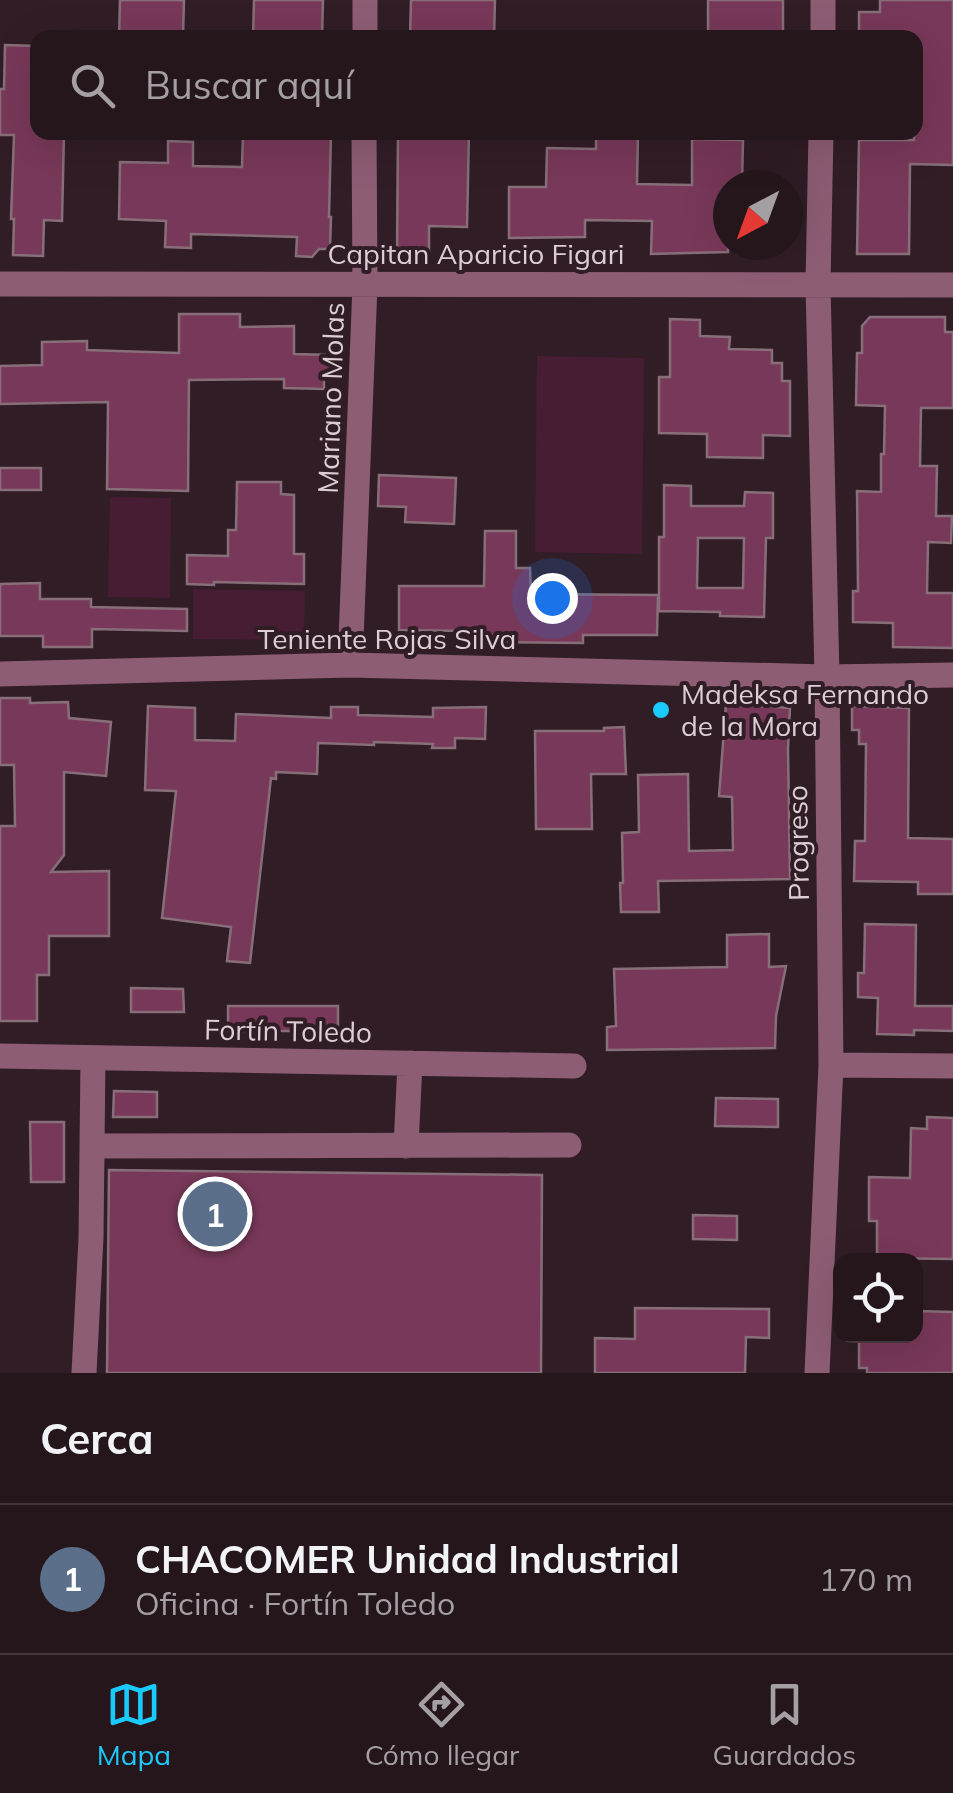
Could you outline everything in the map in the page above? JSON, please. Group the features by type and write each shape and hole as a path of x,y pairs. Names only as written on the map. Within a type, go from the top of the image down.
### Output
{"street":[{"path":"365,0 365,30"},
{"path":"823,30 824,0"},
{"name":"Mariano Molas","path":"350,665 366,285 364,140"},
{"name":"Progreso","path":"817,1373 830,1065 818,284 821,140"},
{"name":"Capitan Aparicio Figari","path":"0,284 953,285"},
{"name":"Teniente Rojas Silva","path":"0,674 350,665 953,676"},
{"name":"Fortín Toledo","path":"0,1056 574,1066"},
{"path":"84,1373 93,1058"},
{"path":"406,1146 410,1063"},
{"path":"830,1065 953,1066"},
{"path":"92,1146 569,1145"}],"shaded area":[{"path":"537,356 644,358 642,554 535,552"},
{"path":"110,497 171,498 170,598 108,597"},
{"path":"193,589 305,591 304,640 193,639"}],"building":[{"path":"120,0 184,0 183,30 119,30"},
{"path":"254,0 323,0 322,30 253,30"},
{"path":"411,0 495,0 494,30 410,30"},
{"path":"708,0 783,0 783,30 708,30"},
{"path":"880,0 953,0 953,165 910,164 909,254 857,254 859,140 923,140 923,30 859,30 859,12 880,12"},
{"path":"5,45 30,46 30,140 64,140 62,221 44,220 43,256 13,255 14,135 0,135 0,89 4,89"},
{"path":"243,140 331,140 330,249 319,249 312,257 296,256 297,237 191,234 191,248 165,247 166,221 119,219 120,162 168,163 168,141 193,142 193,166 242,167"},
{"path":"398,140 469,140 467,227 429,226 429,254 397,254"},
{"path":"596,140 638,140 637,184 692,185 692,140 743,140 742,170 713,170 713,252 651,254 652,221 585,220 585,237 509,238 509,187 546,187 547,148 596,149"},
{"path":"179,314 240,314 240,327 294,326 294,354 332,355 331,378 324,378 324,389 284,388 284,379 189,380 188,491 107,489 108,402 0,404 0,366 42,365 42,342 87,341 87,350 179,353"},
{"path":"870,317 945,317 945,332 953,332 953,408 921,408 920,466 937,466 936,516 952,516 951,543 928,542 927,593 953,593 953,648 893,647 893,623 853,622 853,591 858,591 857,491 881,492 884,454 885,406 856,405 857,353 862,353 862,326"},
{"path":"670,319 700,320 700,336 730,337 729,349 772,350 772,363 782,363 782,381 790,381 790,436 763,435 763,458 707,457 707,434 659,433 659,377 670,377"},
{"path":"0,468 41,468 41,490 0,490"},
{"path":"379,475 456,478 454,524 405,522 406,507 378,506"},
{"path":"237,482 281,482 281,494 294,495 294,554 304,554 304,584 187,584 187,555 228,556 228,530 236,530"},
{"path":"664,485 691,486 691,506 744,506 745,492 773,493 773,538 766,538 764,617 659,611 659,537 664,537","holes":["698,538 744,538 743,588 697,588"]},
{"path":"485,531 516,531 516,568 530,568 531,594 658,595 657,635 583,635 583,643 465,642 465,631 399,630 399,586 484,586"},
{"path":"40,583 40,599 91,599 91,607 187,609 187,631 92,629 92,647 43,647 43,636 0,636 0,584"},
{"path":"0,698 30,698 30,703 68,702 69,718 111,722 106,776 64,772 64,855 51,872 109,871 109,936 49,936 49,975 37,975 37,1021 0,1021 0,826 15,826 14,765 0,765"},
{"path":"726,704 790,708 790,879 658,881 659,912 621,912 622,833 639,832 638,775 688,774 689,851 733,850 732,797 719,796"},
{"path":"148,706 195,708 195,740 235,741 236,714 331,718 331,707 358,707 358,715 433,717 433,708 486,707 485,739 455,738 455,748 432,748 433,744 318,743 317,774 276,772 276,779 271,778 250,963 227,961 231,927 162,918 176,791 145,790"},
{"path":"852,706 909,708 908,838 953,839 953,894 918,894 918,882 854,881 855,841 865,841 866,744 859,744 859,730 852,730"},
{"path":"624,727 626,774 591,774 592,829 536,829 535,731 604,731"},
{"path":"865,924 916,925 915,1006 953,1006 953,1031 877,1034 878,998 858,997 858,973 864,973"},
{"path":"769,934 769,967 786,966 776,1016 775,1048 607,1050 607,1027 616,1026 614,969 727,967 727,935"},
{"path":"131,988 183,989 184,1012 131,1012"},
{"path":"228,1006 338,1006 338,1031 228,1031"},
{"path":"114,1091 157,1092 157,1117 113,1117"},
{"path":"716,1098 778,1099 778,1127 715,1126"},
{"path":"927,1117 953,1118 953,1259 923,1259 923,1253 877,1253 877,1221 869,1221 869,1177 910,1178 911,1128 927,1129"},
{"path":"30,1122 64,1122 64,1182 31,1182"},
{"path":"109,1170 542,1175 541,1373 107,1373"},
{"path":"693,1215 737,1216 737,1240 693,1239"},
{"path":"635,1308 769,1309 769,1338 746,1337 745,1373 595,1373 595,1338 635,1339"},
{"path":"923,1311 953,1312 953,1373 867,1373 867,1368 859,1368 859,1343 923,1343"}],"place":[{"name":"Madeksa Fernando de la Mora","path":"661,710"},
{"name":"CHACOMER Unidad Industrial","path":"215,1214"}]}
